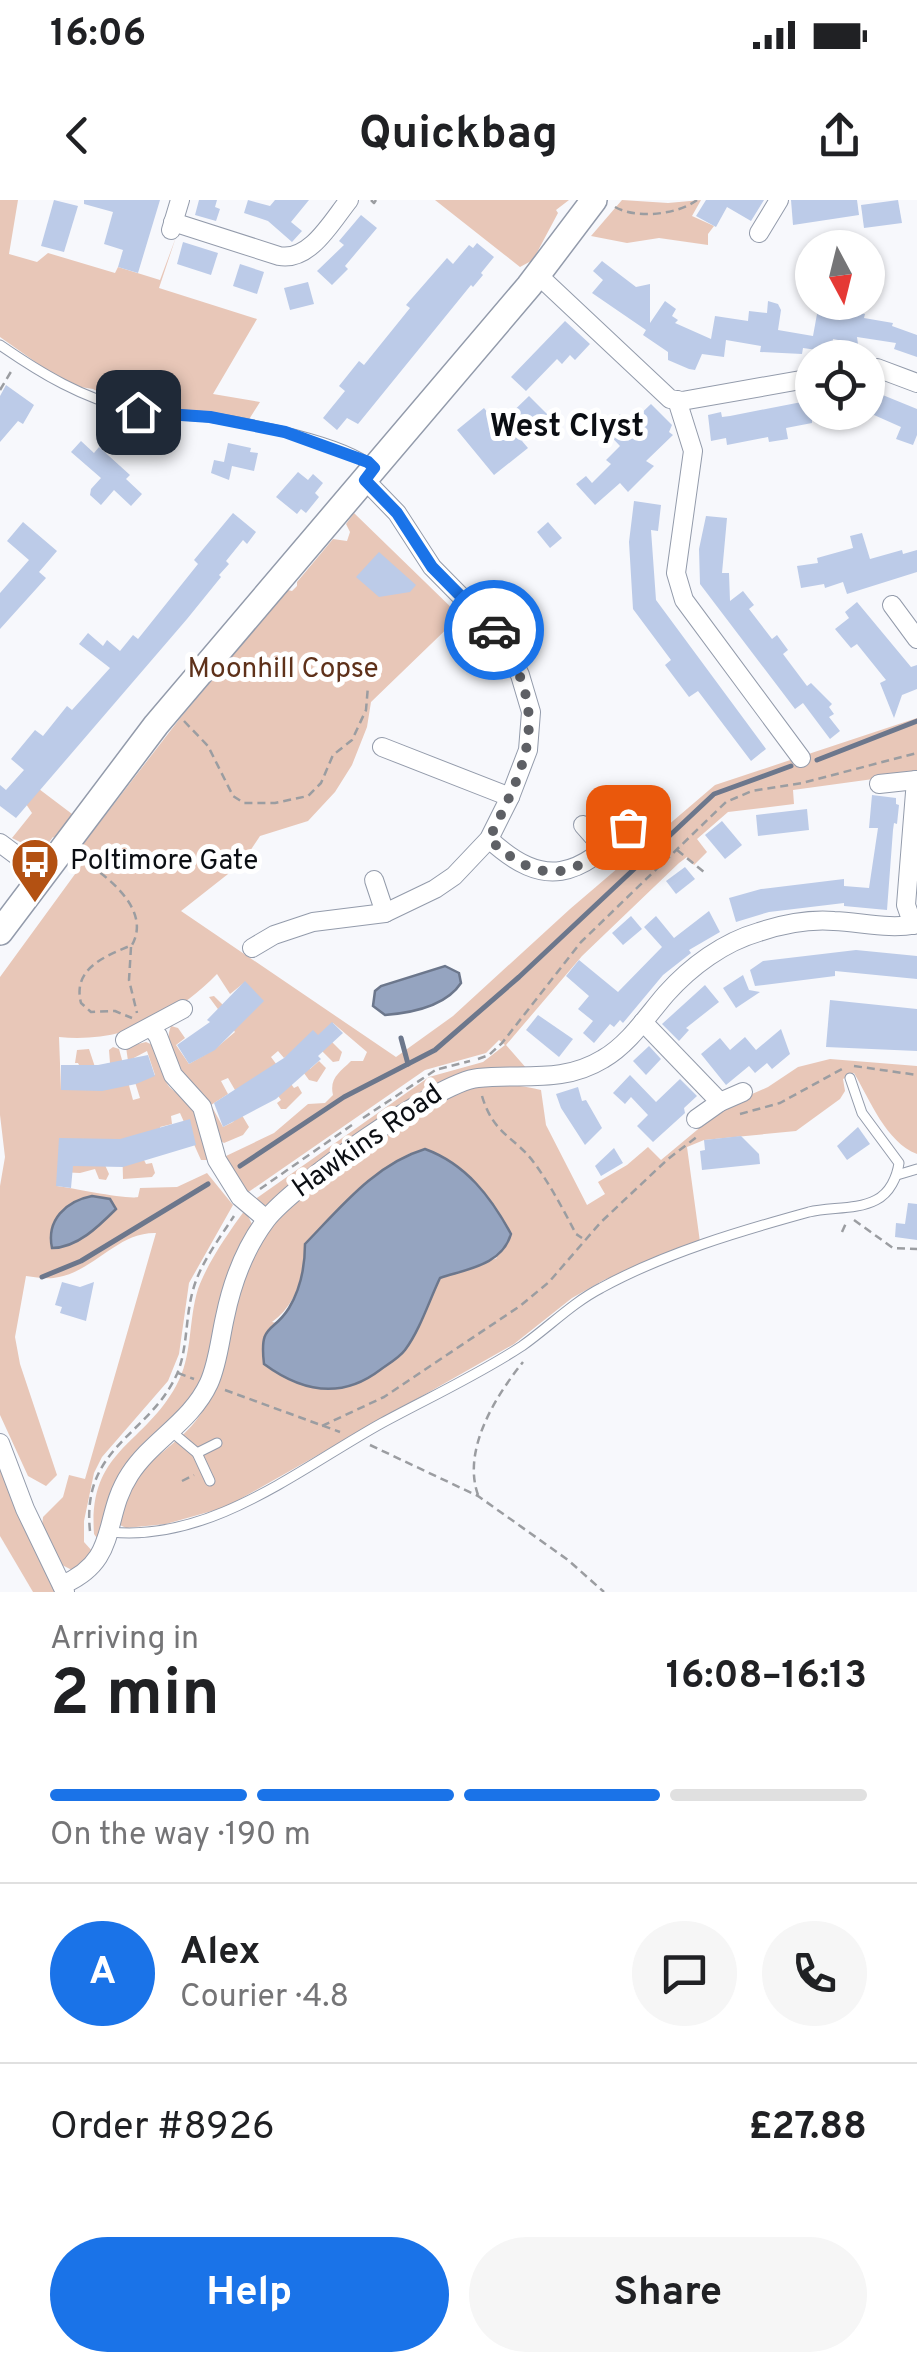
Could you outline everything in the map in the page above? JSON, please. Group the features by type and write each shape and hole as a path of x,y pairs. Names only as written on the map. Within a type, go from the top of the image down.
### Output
{"main road":[{"path":"0,932 113,778 170,708 538,275 604,203"}],"street":[{"path":"180,200 172,226 293,258 302,254 350,200"},
{"path":"759,233 779,200"},
{"path":"538,275 663,395 677,400 795,381"},
{"path":"885,371 917,383"},
{"path":"677,400 693,451 676,573 678,585 684,600 801,758"},
{"path":"252,948 277,943 313,922 384,913 423,896 454,876 489,839 510,798 529,742 531,712 520,675 501,637 432,567 369,474"},
{"path":"892,605 913,626"},
{"path":"382,747 510,798"},
{"path":"879,784 916,780 906,905 915,925"},
{"path":"583,825 605,850"},
{"path":"489,839 507,856 535,870 546,871 578,866 605,850 628,827"},
{"path":"0,843 43,875"},
{"path":"374,880 384,913"},
{"name":"Hawkins Road","path":"64,1589 99,1559 132,1471 190,1414 209,1384 229,1297 250,1245 266,1219 307,1182 446,1086 478,1078 546,1078 586,1068 613,1052 697,964 747,936 782,925 829,920 915,925"},
{"path":"126,1040 144,1021 183,1009"},
{"path":"144,1021 158,1036 173,1075 202,1107 216,1160 244,1202 266,1219"},
{"path":"643,1022 726,1109"},
{"path":"699,1126 726,1109 743,1092"},
{"path":"0,1443 25,1509 64,1589"}],"lane":[{"path":"4,348 65,388 104,403 138,412 210,417 285,432 368,462 369,474"},
{"path":"111,1532 166,1528 228,1512 536,1335 575,1303 604,1286 684,1252 772,1222 816,1210 873,1202 885,1194 898,1175 899,1163 862,1113 850,1078"},
{"path":"898,1175 917,1169"},
{"path":"172,1432 197,1453 210,1481"},
{"path":"197,1453 216,1443"}],"path":[{"path":"604,203 640,214 680,209 697,200"},
{"path":"0,390 14,366 4,359 4,348"},
{"path":"170,708 200,734 233,796 244,804 275,802 308,796 321,783 334,755 352,740 366,710 368,686"},
{"path":"446,1086 437,1070 489,1056 581,942 675,849 737,796 917,753"},
{"path":"675,849 704,872"},
{"path":"71,852 103,874 132,904 138,930 128,976 144,1021"},
{"path":"132,944 91,966 80,983 78,996 91,1012 115,1011 144,1021"},
{"path":"478,1078 488,1117 533,1160 576,1234 584,1239"},
{"path":"726,1109 780,1103"},
{"path":"322,1426 384,1398 520,1306 699,1126"},
{"path":"842,1232 849,1217 893,1248 917,1249"},
{"path":"478,1496 472,1456 507,1382 526,1357 536,1335"},
{"path":"177,1372 356,1438 478,1496 568,1560 604,1592"}],"green space":[{"path":"0,200 18,200 9,254 37,262 48,253 115,273 118,267 160,280 176,237 159,288 257,319 213,394 260,402 248,421 122,404 93,389 68,385 0,337"},
{"path":"435,200 569,200 556,210 558,213 533,260 520,267"},
{"path":"622,200 701,200 692,216 714,226 708,234 708,245 659,238 627,243 591,236"},
{"name":"Moonhill Copse","path":"354,513 460,616 371,702 367,727 352,765 335,792 308,821 260,836 242,863 181,911 396,1057 453,1016 715,785 917,718 917,773 793,790 794,804 728,812 697,839 707,852 694,865 687,857 679,863 582,956 506,1045 527,1069 465,1072 431,1086 270,1205 259,1205 254,1200 429,1077 483,1062 505,1045 499,1040 486,1053 425,1070 247,1193 226,1156 274,1133 308,1104 325,1103 333,1095 339,1072 351,1061 363,1061 367,1052 333,1023 322,1032 342,1052 339,1061 333,1062 322,1051 292,1050 310,1069 319,1061 326,1068 317,1082 309,1080 290,1054 284,1058 278,1051 271,1057 302,1093 286,1109 277,1103 281,1100 276,1093 235,1090 228,1078 221,1081 228,1094 211,1105 223,1127 240,1112 249,1127 243,1135 224,1143 206,1101 172,1055 169,1036 171,1026 178,1028 185,1038 176,1045 189,1064 215,1049 235,1032 209,997 214,996 229,1011 245,982 230,994 217,974 183,1003 146,1024 104,1036 59,1037 61,1090 92,1090 75,1063 77,1050 89,1049 95,1067 110,1063 109,1050 113,1047 119,1049 133,1100 140,1098 135,1082 155,1075 147,1051 128,1061 126,1047 146,1042 155,1046 168,1085 195,1107 210,1160 201,1160 180,1113 171,1116 172,1124 160,1127 164,1146 144,1160 146,1164 152,1163 152,1177 123,1179 122,1140 105,1165 109,1174 106,1180 99,1179 95,1169 58,1172 57,1186 138,1197 140,1188 177,1187 207,1173 233,1205 189,1283 179,1354 168,1381 102,1457 94,1473 84,1521 84,1542 93,1552 72,1570 62,1565 42,1526 43,1517 63,1497 69,1475 85,1479 156,1233 130,1238 72,1273 50,1278 26,1276 15,1337 20,1364 57,1475 46,1486 28,1476 0,1415 0,1186 5,1157 0,1115 0,977 86,859 80,852 83,844 181,717 288,590 297,586 333,539 347,541 350,532 346,524"},
{"path":"39,789 76,817 58,840 53,837 36,850 12,838 32,813 26,804"},
{"path":"830,1059 917,1066 917,1154 888,1130 854,1073 843,1079 845,1091 840,1099 796,1131 704,1140 687,1147 700,1242 604,1280 572,1298 514,1344 226,1507 166,1524 126,1528 120,1525 122,1505 139,1474 202,1412 219,1373 247,1266 274,1221 302,1191 420,1108 445,1094 478,1085 541,1090 546,1125 587,1205 605,1194 598,1182 648,1147 661,1160 727,1105 768,1087 798,1067","holes":["410,1153 497,1258 440,1278 404,1351 272,1322 298,1288 305,1244 355,1195"]},
{"path":"245,1210 253,1226 204,1384 154,1440 99,1541 94,1534 94,1506 100,1484 120,1451 163,1406 176,1386 185,1363 198,1289"},
{"path":"0,1469 57,1592 33,1592 0,1536"}],"water":[{"path":"445,966 459,973 461,983 437,1003 385,1015 373,1006 375,991 381,986"},
{"path":"425,1149 453,1163 495,1207 511,1234 500,1253 482,1264 440,1278 405,1350 366,1379 337,1388 307,1386 264,1364 265,1335 297,1293 305,1244 374,1176"},
{"path":"92,1196 110,1199 116,1209 79,1240 52,1248 52,1229 60,1213 74,1202"}],"building":[{"path":"54,200 78,206 64,252 41,246"},
{"path":"84,200 160,200 138,273 118,267 123,250 104,244 113,212 84,204"},
{"path":"199,200 217,200 215,207 220,209 216,221 195,215"},
{"path":"248,200 270,206 275,200 309,200 291,222 302,231 292,242 268,221 244,213"},
{"path":"706,200 764,200 751,221 727,207 716,227 696,216"},
{"path":"791,200 857,200 859,215 793,225"},
{"path":"898,200 902,223 864,228 861,205"},
{"path":"361,215 377,228 332,285 317,271 344,245 339,241"},
{"path":"183,242 218,253 211,275 177,264"},
{"path":"477,243 494,257 483,275 358,424 347,418 337,430 323,418 345,391 339,386 359,361 364,365 410,308 406,305 447,258 453,264 469,245 473,248"},
{"path":"602,261 636,287 650,284 650,323 665,301 676,309 672,316 678,320 675,323 711,339 715,316 748,321 749,311 767,313 768,301 778,304 781,310 778,330 813,336 816,320 893,323 892,326 917,335 917,357 894,349 896,343 857,337 857,340 795,340 795,354 760,352 761,346 726,340 724,357 702,354 695,370 689,369 668,360 668,352 643,335 646,330 592,293 603,280 593,271"},
{"path":"240,264 264,272 257,294 233,286"},
{"path":"308,282 314,304 290,310 284,288"},
{"path":"565,321 590,344 575,360 570,355 562,364 557,359 526,391 511,377"},
{"path":"6,385 34,405 23,424 18,421 0,442 0,396"},
{"path":"529,396 549,416 522,441 528,448 494,475 457,430 484,408 498,426"},
{"path":"885,396 917,409 913,445 896,439 901,427 885,420"},
{"path":"795,403 795,426 786,428 788,439 769,442 768,437 727,445 726,438 711,441 708,415 721,412 722,417"},
{"path":"651,404 672,425 669,432 673,435 646,461 654,466 628,492 620,483 595,505 576,484 586,476 592,483 611,464 606,460 620,446 604,429 620,414 630,424"},
{"path":"81,441 94,453 99,447 130,475 126,479 142,494 131,506 114,490 101,505 90,495 101,478 71,452"},
{"path":"228,443 258,453 254,471 232,466 229,480 211,473 214,460 224,462"},
{"path":"298,472 308,480 313,474 323,483 315,493 319,497 306,513 301,509 297,514 276,497"},
{"path":"634,501 661,505 658,531 651,530 656,600 766,749 751,761 698,691 689,697 665,665 671,660 633,609 629,542"},
{"path":"233,513 256,532 247,544 243,540 226,561 229,564 221,577 16,818 0,806 0,785 6,790 24,770 11,759 35,730 43,736 67,706 72,710 110,668 79,644 88,633 103,646 107,640 120,651 133,635 138,639"},
{"path":"706,516 727,518 722,573 729,573 730,601 743,591 754,605 749,609 772,639 777,635 788,650 783,654 807,686 811,683 832,704 829,707 834,714 829,717 840,731 830,739 803,703 795,709 700,584 699,549"},
{"path":"23,522 57,551 39,572 46,578 0,629 0,593 29,560 7,541"},
{"path":"548,522 562,538 550,548 537,532"},
{"path":"862,533 870,559 917,550 917,572 847,594 843,582 825,588 824,584 801,588 797,566 818,563 817,558 853,548 850,536"},
{"path":"379,552 416,585 410,592 379,597 356,577"},
{"path":"857,602 911,667 917,665 917,689 902,695 894,718 880,683 886,680 857,644 851,648 835,629 849,618 845,612"},
{"path":"872,795 896,798 899,805 893,830 887,910 844,903 769,912 736,922 729,898 761,889 844,879 844,886 869,888 878,828 869,828"},
{"path":"807,809 809,830 758,836 756,815"},
{"path":"722,821 742,845 725,859 705,835"},
{"path":"685,867 695,879 676,894 666,881"},
{"path":"709,911 720,932 689,950 691,953 663,975 623,1023 620,1020 614,1027 610,1024 594,1043 583,1033 593,1021 578,1009 589,996 566,976 579,960 618,992 662,947 644,927 656,916 674,938"},
{"path":"631,916 642,929 623,945 612,933"},
{"path":"856,950 917,956 917,979 835,971 835,976 755,986 750,970 763,961"},
{"path":"743,975 749,990 760,992 736,1008 723,988"},
{"path":"245,981 264,1001 215,1050 189,1064 177,1045 210,1022 207,1020"},
{"path":"705,985 719,1002 686,1028 689,1030 679,1041 662,1024"},
{"path":"830,1000 917,1009 917,1051 826,1047"},
{"path":"538,1015 573,1039 559,1057 526,1030"},
{"path":"332,1022 343,1033 318,1056 321,1059 276,1099 223,1127 214,1103 284,1058 313,1030 318,1035"},
{"path":"781,1029 790,1054 772,1069 767,1063 755,1073 749,1066 726,1085 701,1054 720,1038 730,1050 745,1037 756,1050"},
{"path":"649,1046 661,1059 646,1075 633,1061"},
{"path":"148,1055 155,1076 136,1084 102,1091 61,1090 61,1065 98,1065"},
{"path":"630,1075 656,1102 680,1079 697,1096 684,1108 685,1113 653,1142 637,1126 648,1115 631,1097 625,1104 613,1093"},
{"path":"578,1087 582,1101 586,1100 602,1128 585,1145 556,1094"},
{"path":"190,1119 196,1145 123,1167 73,1166 71,1188 56,1186 59,1138 120,1139"},
{"path":"858,1127 870,1144 847,1160 837,1146"},
{"path":"741,1136 759,1154 760,1164 702,1170 700,1151 705,1150 704,1140"},
{"path":"614,1148 623,1163 601,1176 595,1166"},
{"path":"908,1203 917,1204 917,1240 895,1237 896,1223 905,1224"},
{"path":"62,1282 80,1287 94,1282 86,1321 60,1313 62,1307 55,1305"}],"waterway":[{"path":"817,760 917,721"},
{"path":"240,1166 344,1097 435,1050 519,977 714,794 791,766"},
{"path":"401,1038 408,1064"},
{"path":"42,1277 81,1261 208,1184"}],"way so far":[{"path":"494,630 520,675 531,712 528,750 489,839 507,856 535,870 556,871 589,862 628,827"}],"place":[{"name":"Poltimore Gate","path":"35,904"}],"district":[{"name":"West Clyst","path":"567,428"}],"route":[{"path":"138,412 210,417 285,432 368,462 374,468 365,480 397,513 432,567 494,630"}]}
